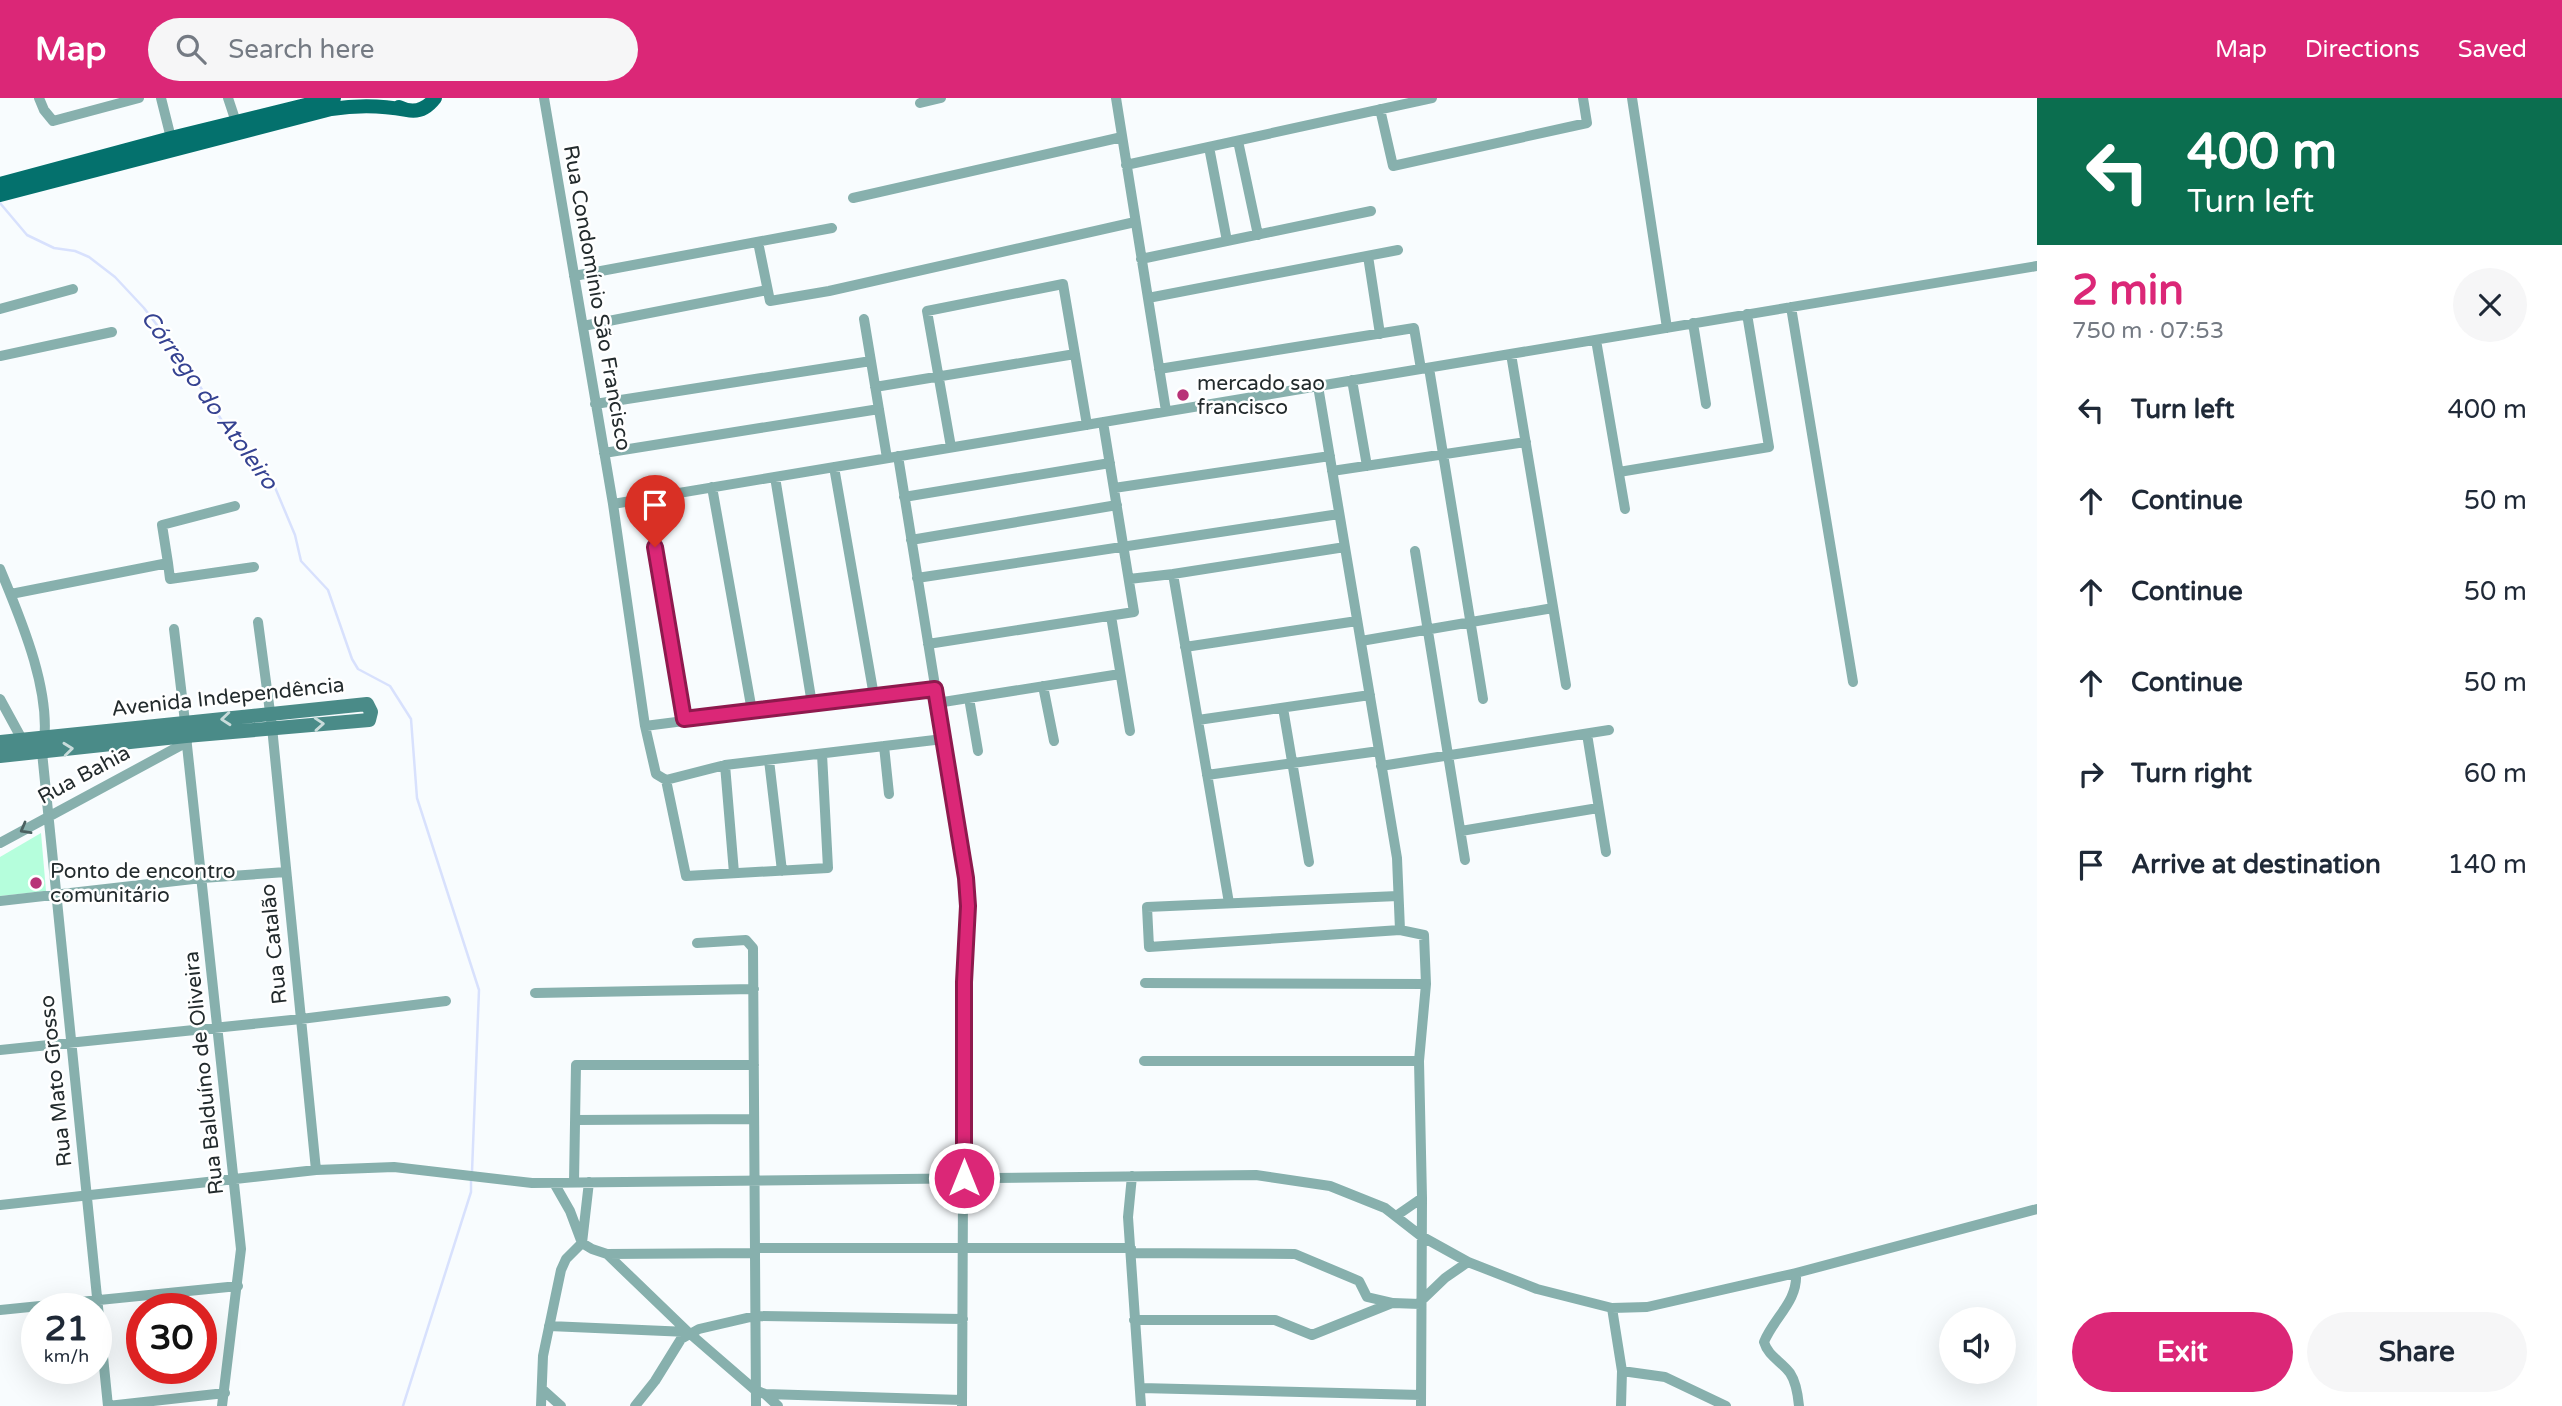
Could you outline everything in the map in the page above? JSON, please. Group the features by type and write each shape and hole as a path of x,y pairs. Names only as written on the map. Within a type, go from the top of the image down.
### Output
{"main road":[{"path":"4,188 294,103 334,98"},
{"path":"391,98 406,110"},
{"path":"4,188 331,109 356,105 422,109 435,98"}],"street":[{"path":"39,98 53,121 139,98"},
{"path":"162,98 172,138"},
{"path":"228,98 236,122"},
{"name":"Rua Condomínio São Francisco","path":"544,98 613,504 645,726 654,768 656,774 666,780 686,876 734,873"},
{"path":"920,103 941,98"},
{"path":"1116,98 1166,411"},
{"path":"1126,165 1432,98"},
{"path":"1380,110 1393,166 1587,123 1583,98"},
{"path":"1632,98 1667,328"},
{"path":"853,198 1122,137"},
{"path":"1238,141 1258,235"},
{"path":"1209,147 1227,241"},
{"path":"1141,258 1371,211"},
{"path":"583,326 769,295 858,284 1135,222"},
{"path":"574,276 832,228"},
{"path":"758,242 769,295"},
{"path":"1148,298 1398,250"},
{"path":"1368,256 1380,334"},
{"path":"613,504 2037,266"},
{"path":"951,447 928,311 1063,284 1087,425"},
{"path":"0,309 73,289"},
{"path":"1791,307 1853,682"},
{"path":"1619,472 1769,447 1747,314"},
{"path":"760,1392 962,1403 964,982 968,906 966,878 904,497 879,409 864,319"},
{"path":"1693,323 1706,404"},
{"path":"1159,369 1414,328 1443,455 1483,699"},
{"path":"0,356 113,332"},
{"path":"1596,340 1625,509"},
{"path":"875,387 1075,354"},
{"path":"1511,354 1566,685"},
{"path":"595,404 871,361"},
{"path":"1352,380 1367,466"},
{"path":"1318,386 1397,858 1400,930"},
{"path":"604,453 879,409"},
{"path":"928,645 1134,612 1104,422"},
{"path":"1332,471 1526,442"},
{"path":"1114,488 1330,456"},
{"path":"904,497 1110,463"},
{"path":"834,467 874,696"},
{"path":"775,477 812,704"},
{"path":"712,487 752,711"},
{"path":"647,498 684,719"},
{"path":"911,540 1117,505"},
{"path":"235,506 162,525 170,579 254,567"},
{"path":"917,578 1339,514"},
{"path":"1129,579 1345,547"},
{"path":"1415,551 1465,860"},
{"path":"10,594 168,563"},
{"path":"0,569 20,617 35,665 38,748"},
{"path":"1173,574 1229,903"},
{"path":"1361,641 1553,608"},
{"path":"1111,615 1130,732"},
{"path":"1185,647 1357,621"},
{"name":"Rua Catalão","path":"258,622 271,721 316,1170"},
{"name":"Rua Balduíno de Oliveira","path":"174,629 242,1249 222,1406"},
{"path":"937,703 1120,674"},
{"path":"1043,686 1054,741"},
{"path":"645,726 935,689"},
{"path":"1198,720 1370,695"},
{"path":"969,698 978,751"},
{"path":"0,699 23,739 38,748"},
{"name":"Avenida Independência","path":"0,757 38,748 186,733 367,704 371,712 369,720 271,721"},
{"path":"1283,708 1309,862"},
{"path":"1381,766 1609,730"},
{"name":"Rua Bahia","path":"0,843 186,733"},
{"path":"1587,734 1606,852"},
{"name":"Avenida Independência","path":"0,742 23,739 38,748"},
{"path":"666,780 724,765 943,740"},
{"path":"884,746 889,793"},
{"name":"Rua Mato Grosso","path":"38,748 49,816 96,1293"},
{"path":"1207,775 1379,751"},
{"path":"724,765 734,873 828,868 822,754"},
{"path":"769,760 782,871"},
{"path":"1461,831 1598,808"},
{"path":"0,901 202,878 286,872"},
{"path":"1141,1388 1421,1400 1422,1198 1419,1061 1426,984 1424,935 1400,930 1149,947 1147,906 1398,896"},
{"path":"697,943 738,939 751,943 753,948 754,1316 760,1392 755,1406"},
{"path":"1145,983 1426,984"},
{"path":"535,993 754,989"},
{"path":"0,1050 446,1001"},
{"path":"1144,1061 1419,1061"},
{"path":"574,1182 576,1065 754,1065"},
{"path":"575,1120 754,1119"},
{"path":"0,1205 316,1170 394,1167 554,1183 1256,1175 1330,1186 1385,1208 1421,1236 1468,1262 1537,1289 1612,1308 1647,1307 1796,1273 2037,1209"},
{"path":"1132,1176 1128,1217 1141,1406"},
{"path":"541,1406 543,1356 561,1270 566,1259 582,1242 589,1182"},
{"path":"554,1183 582,1242 607,1254 963,1248 1295,1254 1359,1280 1367,1297 1393,1303 1420,1303 1445,1278 1468,1262"},
{"path":"1396,1216 1422,1198"},
{"path":"607,1254 688,1332 778,1406"},
{"path":"1796,1273 1797,1284 1793,1296 1764,1342 1766,1350 1790,1373 1799,1406"},
{"path":"112,1299 238,1286"},
{"path":"1134,1320 1275,1320 1312,1335 1393,1303"},
{"path":"0,1310 21,1308"},
{"path":"1612,1308 1622,1371 1621,1406"},
{"path":"549,1326 688,1332 754,1316 963,1319"},
{"path":"635,1406 688,1332"},
{"path":"1622,1371 1665,1377 1726,1406"},
{"name":"Rua Mato Grosso","path":"106,1384 108,1406"},
{"path":"542,1389 558,1405"},
{"path":"108,1406 225,1393"}],"green space":[{"path":"41,833 46,891 0,896 0,857"}],"waterway":[{"name":"Córrego do Atoleiro","path":"0,203 27,235 54,248 75,251 89,257 115,277 144,308 179,354 246,458 274,485 295,535 301,561 328,590 358,669 390,686 411,719 417,798 479,990 472,1172"},
{"name":"Córrego do Atoleiro","path":"403,1406 471,1192 471,1179"}],"place":[{"name":"mercado sao francisco","path":"1183,395"},
{"name":"Ponto de encontro comunitário","path":"36,883"}],"route":[{"path":"655,547 684,719 935,689 966,878 968,906 964,982 964,1178"}]}
